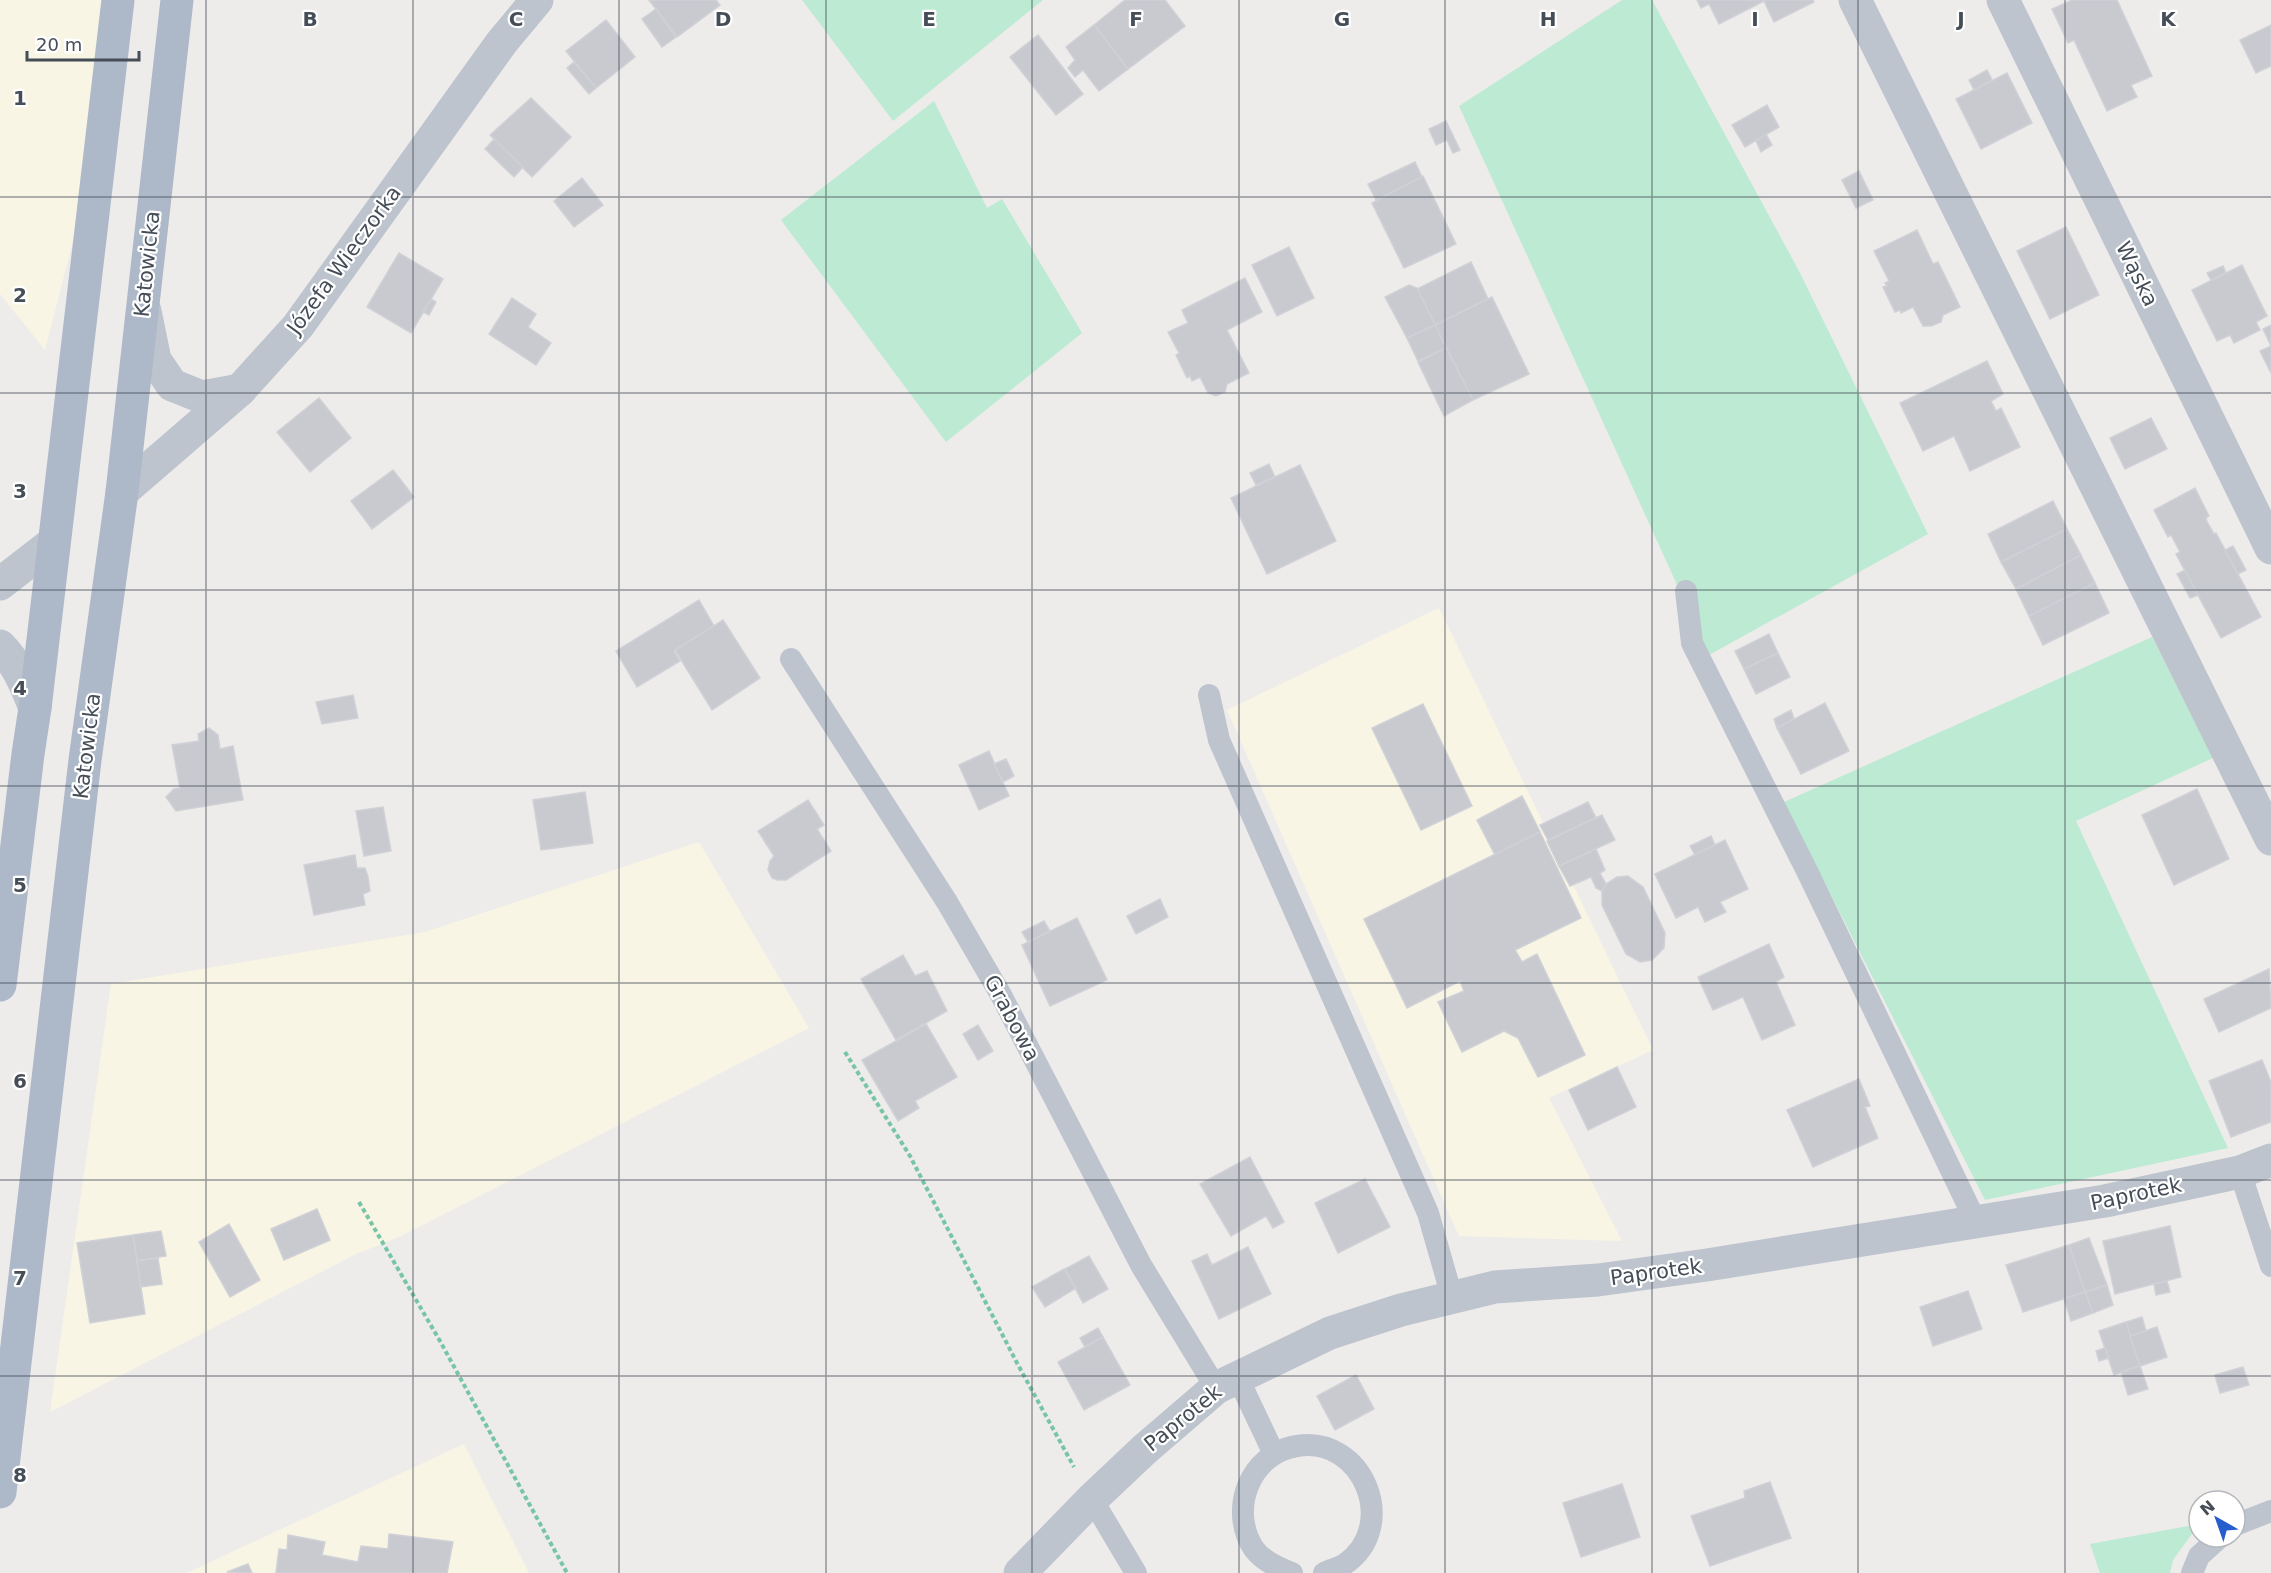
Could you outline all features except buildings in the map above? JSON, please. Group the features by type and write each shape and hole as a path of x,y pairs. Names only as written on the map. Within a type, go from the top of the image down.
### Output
{"main road":[{"path":"0,985 35,708 118,0"},
{"name":"Katowicka","path":"0,1492 85,760 122,492 177,0"}],"street":[{"name":"Józefa Wieczorka","path":"122,492 240,390 298,326 502,42 537,0"},
{"path":"1855,0 2271,839"},
{"name":"Wąska","path":"2003,0 2271,548"},
{"path":"142,297 155,360 172,385 202,397 240,390"},
{"path":"0,584 54,542"},
{"path":"0,646 9,655 21,676 35,708"},
{"name":"Paprotek","path":"1020,1573 1092,1499 1145,1449 1227,1383 1330,1333 1401,1310 1495,1287 1598,1280 1976,1222 2104,1201 2240,1172 2271,1160"}],"lane":[{"path":"1686,591 1692,643 1807,871 1976,1222"},
{"name":"Grabowa","path":"791,659 946,902 989,974 1141,1266 1227,1383 1274,1454"},
{"path":"1209,695 1218,740 1428,1213 1452,1297"},
{"path":"2240,1172 2271,1266"},
{"path":"1292,1573 1275,1567 1255,1550 1243,1525 1243,1498 1254,1472 1274,1454 1298,1445 1322,1447 1345,1457 1362,1476 1372,1499 1371,1524 1362,1546 1345,1564 1324,1573"},
{"path":"1092,1499 1136,1573"},
{"path":"2247,1520 2271,1511"},
{"path":"2192,1573 2199,1556 2207,1549"}],"path":[{"path":"845,1052 910,1156 1012,1353 1092,1499"},
{"path":"358,1202 440,1341 567,1573"}],"shaded area":[{"path":"0,0 135,0 45,350 0,294"},
{"path":"1439,608 1653,1050 1549,1098 1622,1241 1459,1236 1227,710"},
{"path":"699,842 809,1028 399,1237 356,1254 50,1412 111,984 425,932"},
{"path":"464,1444 529,1573 187,1573"}],"green space":[{"path":"802,0 1043,0 893,121"},
{"path":"1622,0 1652,0 1799,271 1928,534 1709,655 1459,106"},
{"path":"934,101 987,208 1002,199 1082,333 946,442 781,220"},
{"path":"2152,637 2213,758 2076,821 2228,1148 1985,1200 1784,802"},
{"path":"2187,1526 2187,1541 2173,1560 2170,1573 2100,1573 2090,1544"}]}
